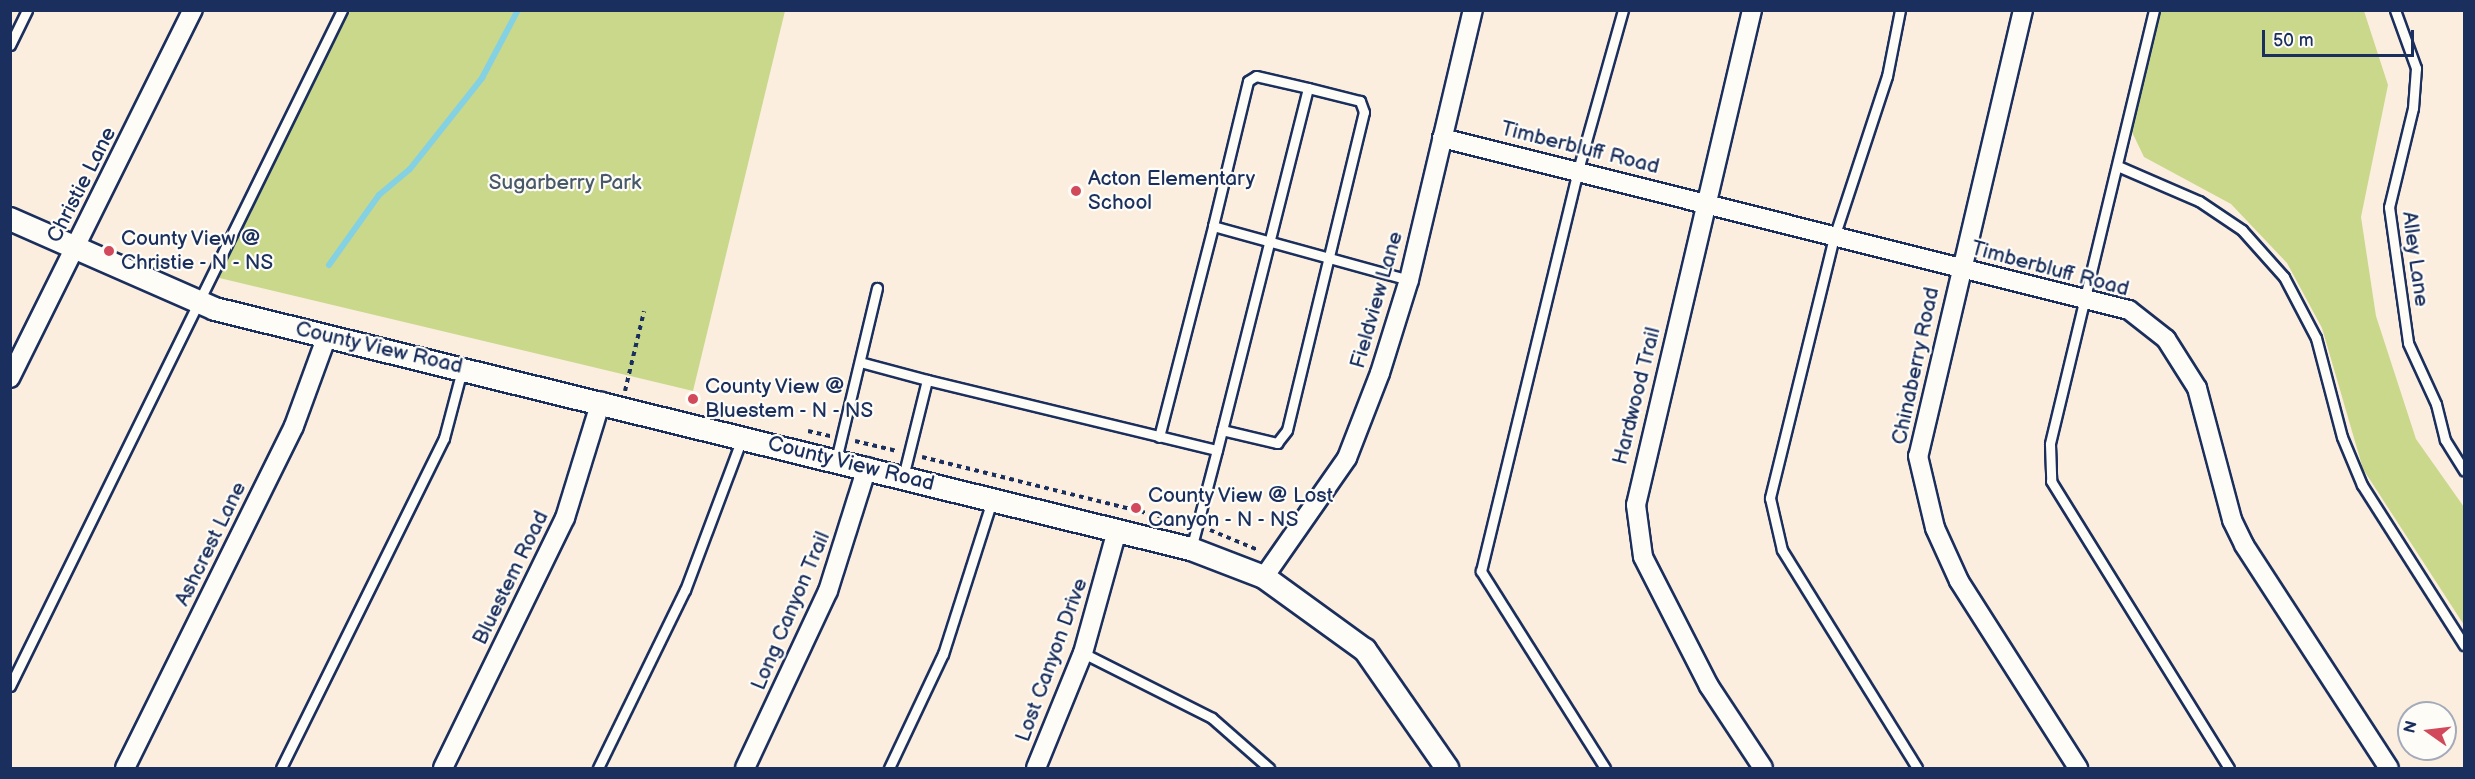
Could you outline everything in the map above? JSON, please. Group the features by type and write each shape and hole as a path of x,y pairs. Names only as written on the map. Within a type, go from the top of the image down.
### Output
{"street":[{"name":"Christie Lane","path":"10,378 194,10"},
{"name":"Fieldview Lane","path":"1264,577 1347,458 1409,280 1473,10"},
{"name":"Hardwood Trail","path":"1752,10 1636,505 1643,556 1709,686 1763,768"},
{"name":"Chinaberry Road","path":"2023,10 1960,268 1918,456 1925,491 1959,581 2078,768"},
{"name":"Timberbluff Road","path":"1442,138 1578,170 1834,237 2129,310 2166,339 2191,378 2244,545 2389,768"},
{"name":"County View Road","path":"10,219 198,304 743,436 1191,549 1264,577 1365,650 1447,768"},
{"name":"Ashcrest Lane","path":"125,768 294,426 327,336"},
{"name":"Bluestem Road","path":"443,768 565,518 601,401"},
{"name":"Long Canyon Trail","path":"745,768 828,591 867,467"},
{"name":"Lost Canyon Drive","path":"1036,768 1083,653 1117,531"}],"lane":[{"path":"10,45 27,10"},
{"path":"10,686 342,10"},
{"path":"1605,768 1481,572 1578,170 1623,10"},
{"path":"1900,10 1887,76 1834,237 1770,498 1782,550 1917,768"},
{"path":"2154,10 2120,167 2050,444 2051,481 2229,768"},
{"name":"Alley Lane","path":"2395,10 2416,68 2413,108 2389,207 2408,343 2436,404 2445,440 2464,471"},
{"path":"1160,437 1248,81 1256,76 1360,100 1364,112 1287,430 1277,443 1222,430"},
{"path":"1191,549 1272,242 1308,88"},
{"path":"2120,167 2199,201 2242,230 2284,277 2316,338 2342,437 2362,485 2464,645"},
{"path":"1213,226 1330,256 1409,280"},
{"path":"836,460 877,288"},
{"path":"860,362 1217,450"},
{"path":"281,768 444,438 463,368"},
{"path":"903,477 927,380"},
{"path":"598,768 685,590 743,436"},
{"path":"889,768 943,654 992,500"},
{"path":"1083,653 1212,718 1269,768"}],"path":[{"path":"624,392 644,311"}],"green space":[{"name":"Sugarberry Park","path":"337,11 785,11 693,391 207,275"},
{"path":"2152,11 2364,11 2388,85 2361,217 2376,316 2416,439 2464,507 2464,625 2363,469 2322,328 2287,263 2231,204 2144,157 2131,130"}],"waterway":[{"path":"329,265 379,195 410,169 482,78 518,10"}],"place":[{"name":"Acton Elementary School","path":"1076,191"},
{"name":"County View @ Christie - N - NS","path":"109,251"},
{"name":"County View @ Bluestem - N - NS","path":"693,399"},
{"name":"County View @ Lost Canyon - N - NS","path":"1136,508"}]}
